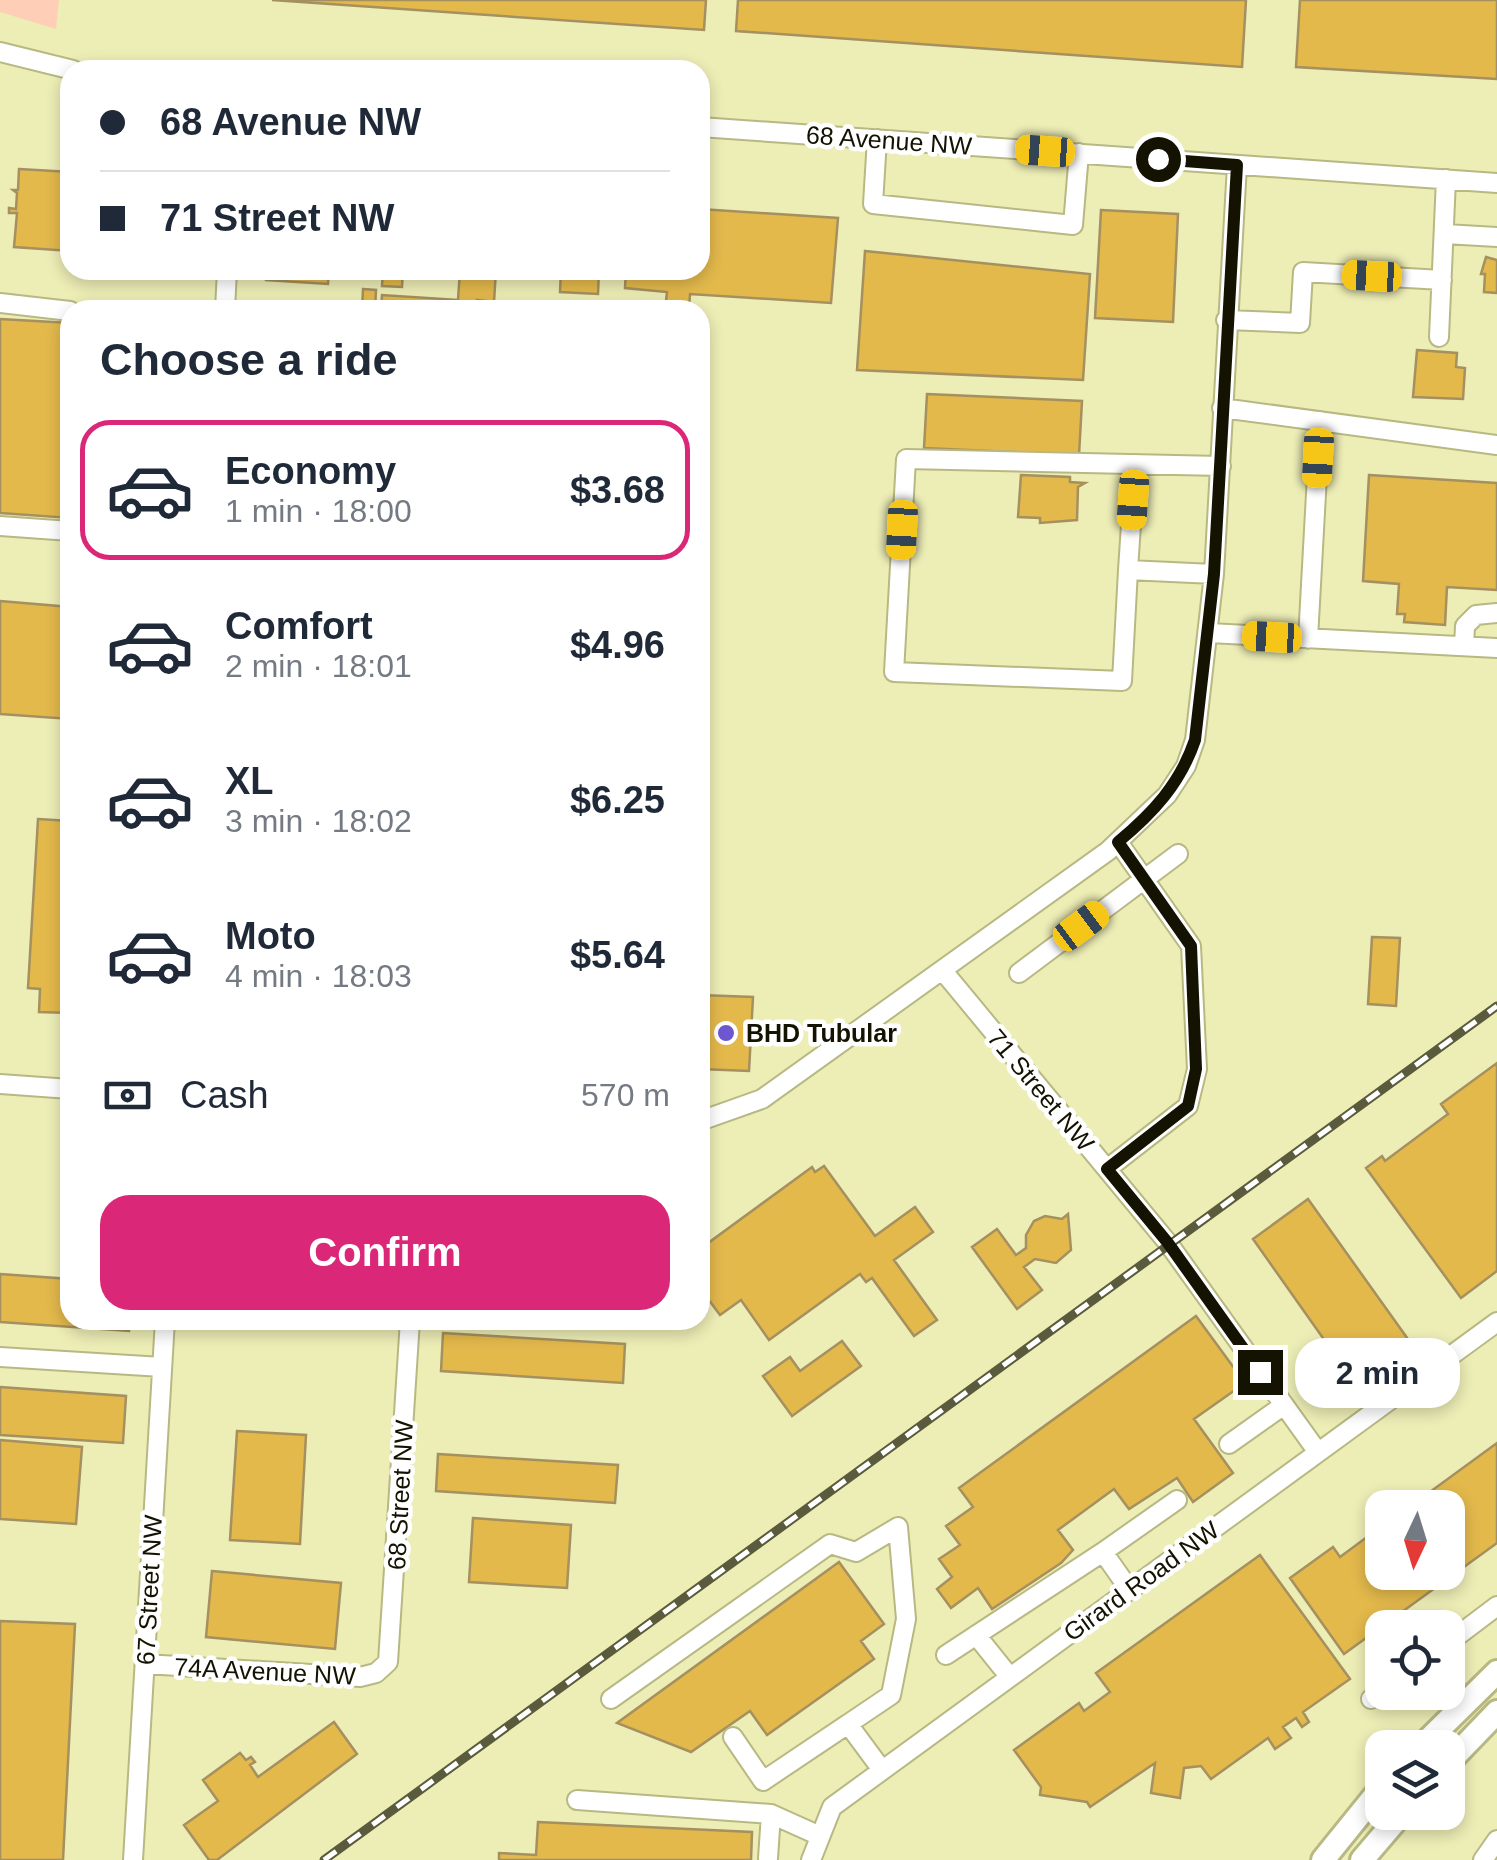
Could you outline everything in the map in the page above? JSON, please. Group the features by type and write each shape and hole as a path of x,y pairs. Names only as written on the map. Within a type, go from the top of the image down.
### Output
{"main road":[{"path":"1438,1730 1497,1672"},
{"path":"1465,1745 1497,1712"},
{"path":"1323,1860 1365,1808"},
{"path":"1362,1860 1387,1830"}],"street":[{"path":"0,52 60,67"},
{"name":"68 Avenue NW","path":"710,128 1497,183"},
{"path":"877,139 873,204 1072,225 1079,154"},
{"path":"710,1117 762,1099 1118,842 1156,808 1186,766 1199,714 1209,633 1237,165"},
{"path":"1439,337 1446,179"},
{"path":"1445,234 1497,237"},
{"path":"1226,320 1300,324 1303,272 1442,280"},
{"path":"0,302 60,309"},
{"path":"1222,408 1497,445"},
{"path":"1308,638 1320,421"},
{"path":"1135,464 1122,681 894,672 906,459 1135,464 1220,466"},
{"path":"0,526 60,530"},
{"path":"1128,570 1214,574"},
{"path":"1464,646 1465,626 1476,615 1497,613"},
{"path":"1209,633 1497,648"},
{"path":"1107,1169 1188,1106 1196,1069 1191,946 1118,842"},
{"path":"1019,972 1178,854"},
{"name":"71 Street NW","path":"943,970 1168,1243 1317,1451"},
{"path":"0,1084 60,1088"},
{"name":"Girard Road NW","path":"811,1860 832,1807 1497,1322"},
{"name":"67 Street NW","path":"133,1860 164,1330"},
{"name":"68 Street NW","path":"382,1668 392,1646 409,1330"},
{"path":"0,1357 162,1366"},
{"path":"1228,1444 1284,1405"},
{"path":"946,1655 1177,1500"},
{"path":"612,1698 830,1544 856,1552 898,1526 906,1618 891,1695 763,1781 733,1737"},
{"path":"1102,1552 1130,1589"},
{"path":"1465,1630 1497,1606"},
{"path":"976,1635 1009,1676"},
{"name":"74A Avenue NW","path":"144,1664 360,1677 382,1668"},
{"path":"848,1724 882,1770"},
{"path":"577,1800 771,1814 820,1836"},
{"path":"768,1858 771,1814"},
{"path":"1483,1860 1497,1840"}],"shaded area":[{"path":"0,0 59,0 56,29 0,12"}],"building":[{"path":"272,0 706,0 704,30"},
{"path":"738,0 1246,0 1242,67 736,31"},
{"path":"1300,0 1497,0 1497,79 1296,67"},
{"path":"19,169 60,171 60,250 14,247 17,213 9,213 9,208 16,209 17,193 13,190 18,190"},
{"path":"710,210 838,218 831,303 690,294 690,300 666,300 667,292 625,288 625,280 710,280"},
{"path":"1101,210 1178,214 1173,322 1095,318"},
{"path":"865,251 1090,274 1083,380 857,370"},
{"path":"1486,257 1497,260 1497,293 1484,292 1485,274 1481,274"},
{"path":"266,280 328,280 328,284"},
{"path":"382,280 402,280 402,287 382,286"},
{"path":"459,280 495,280 494,300 458,300"},
{"path":"561,280 599,280 598,294 560,292"},
{"path":"363,289 376,290 376,300 362,300"},
{"path":"382,295 458,300 382,300"},
{"path":"0,319 60,322 60,517 0,513"},
{"path":"1417,350 1457,353 1456,367 1465,368 1463,399 1413,397"},
{"path":"927,394 1082,401 1079,455 924,448"},
{"path":"1021,475 1070,477 1070,482 1085,483 1078,487 1077,520 1040,523 1040,518 1018,517"},
{"path":"1369,475 1497,483 1497,590 1447,587 1445,625 1404,622 1405,614 1397,614 1399,584 1363,581"},
{"path":"0,601 60,606 60,718 0,714"},
{"path":"38,819 60,820 60,1013 39,1012 40,989 28,988"},
{"path":"1372,937 1400,938 1396,1006 1368,1004"},
{"name":"BHD Tubular","path":"710,995 753,997 749,1071 710,1069"},
{"path":"1497,1063 1497,1271 1461,1298 1366,1168 1382,1156 1385,1161 1448,1114 1441,1104"},
{"path":"824,1166 875,1236 915,1207 933,1232 894,1260 937,1320 914,1336 872,1278 866,1282 860,1274 769,1340 741,1300 720,1315 710,1302 710,1242 812,1167 815,1172"},
{"path":"1308,1199 1410,1342 1354,1382 1253,1239"},
{"path":"1068,1214 1071,1250 1056,1263 1035,1259 1024,1267 1042,1290 1017,1309 972,1247 997,1229 1016,1255 1026,1248 1026,1235 1034,1221 1045,1216 1062,1219"},
{"path":"0,1274 60,1278 60,1326 0,1322"},
{"path":"1196,1316 1245,1383 1194,1419 1233,1473 1193,1502 1177,1478 1129,1509 1114,1489 1058,1530 1073,1550 1061,1563 992,1609 978,1588 951,1608 937,1589 952,1577 939,1559 960,1545 946,1526 973,1507 959,1488"},
{"path":"443,1333 625,1344 623,1383 441,1371"},
{"path":"842,1341 861,1366 792,1416 763,1376 790,1357 800,1371"},
{"path":"0,1387 126,1396 123,1443 0,1435"},
{"path":"237,1431 306,1435 300,1544 230,1540"},
{"path":"0,1440 82,1447 76,1524 0,1519"},
{"path":"1497,1443 1497,1543 1465,1566 1465,1490 1433,1490"},
{"path":"438,1454 618,1465 615,1503 436,1491"},
{"path":"473,1518 571,1525 567,1588 469,1582"},
{"path":"1365,1539 1365,1590 1432,1590 1405,1610 1365,1610 1365,1639 1344,1654 1290,1578 1333,1547 1340,1557"},
{"path":"1260,1555 1350,1679 1303,1712 1309,1722 1302,1727 1296,1718 1283,1727 1291,1738 1275,1749 1268,1738 1211,1779 1201,1766 1184,1768 1180,1798 1151,1793 1155,1763 1090,1807 1087,1802 1040,1795 1041,1787 1014,1750 1079,1703 1084,1711 1110,1692 1096,1673"},
{"path":"839,1562 884,1624 861,1641 874,1659 767,1735 750,1711 691,1752 617,1723"},
{"path":"212,1571 341,1583 335,1649 206,1637"},
{"path":"0,1621 75,1624 63,1860 0,1860"},
{"path":"334,1722 357,1754 217,1860 209,1860 184,1825 218,1801 203,1780 240,1753 255,1762 250,1765 258,1777"},
{"path":"538,1822 752,1832 751,1860 499,1860 499,1853 536,1855"}],"railway":[{"path":"324,1860 1497,1006"}],"place":[{"name":"BHD Tubular","path":"726,1033"}],"route":[{"path":"1158,159 1237,165 1214,574 1195,740 1186,766 1167,795 1118,842 1191,946 1196,1069 1188,1106 1107,1169 1168,1243 1260,1372"}]}
